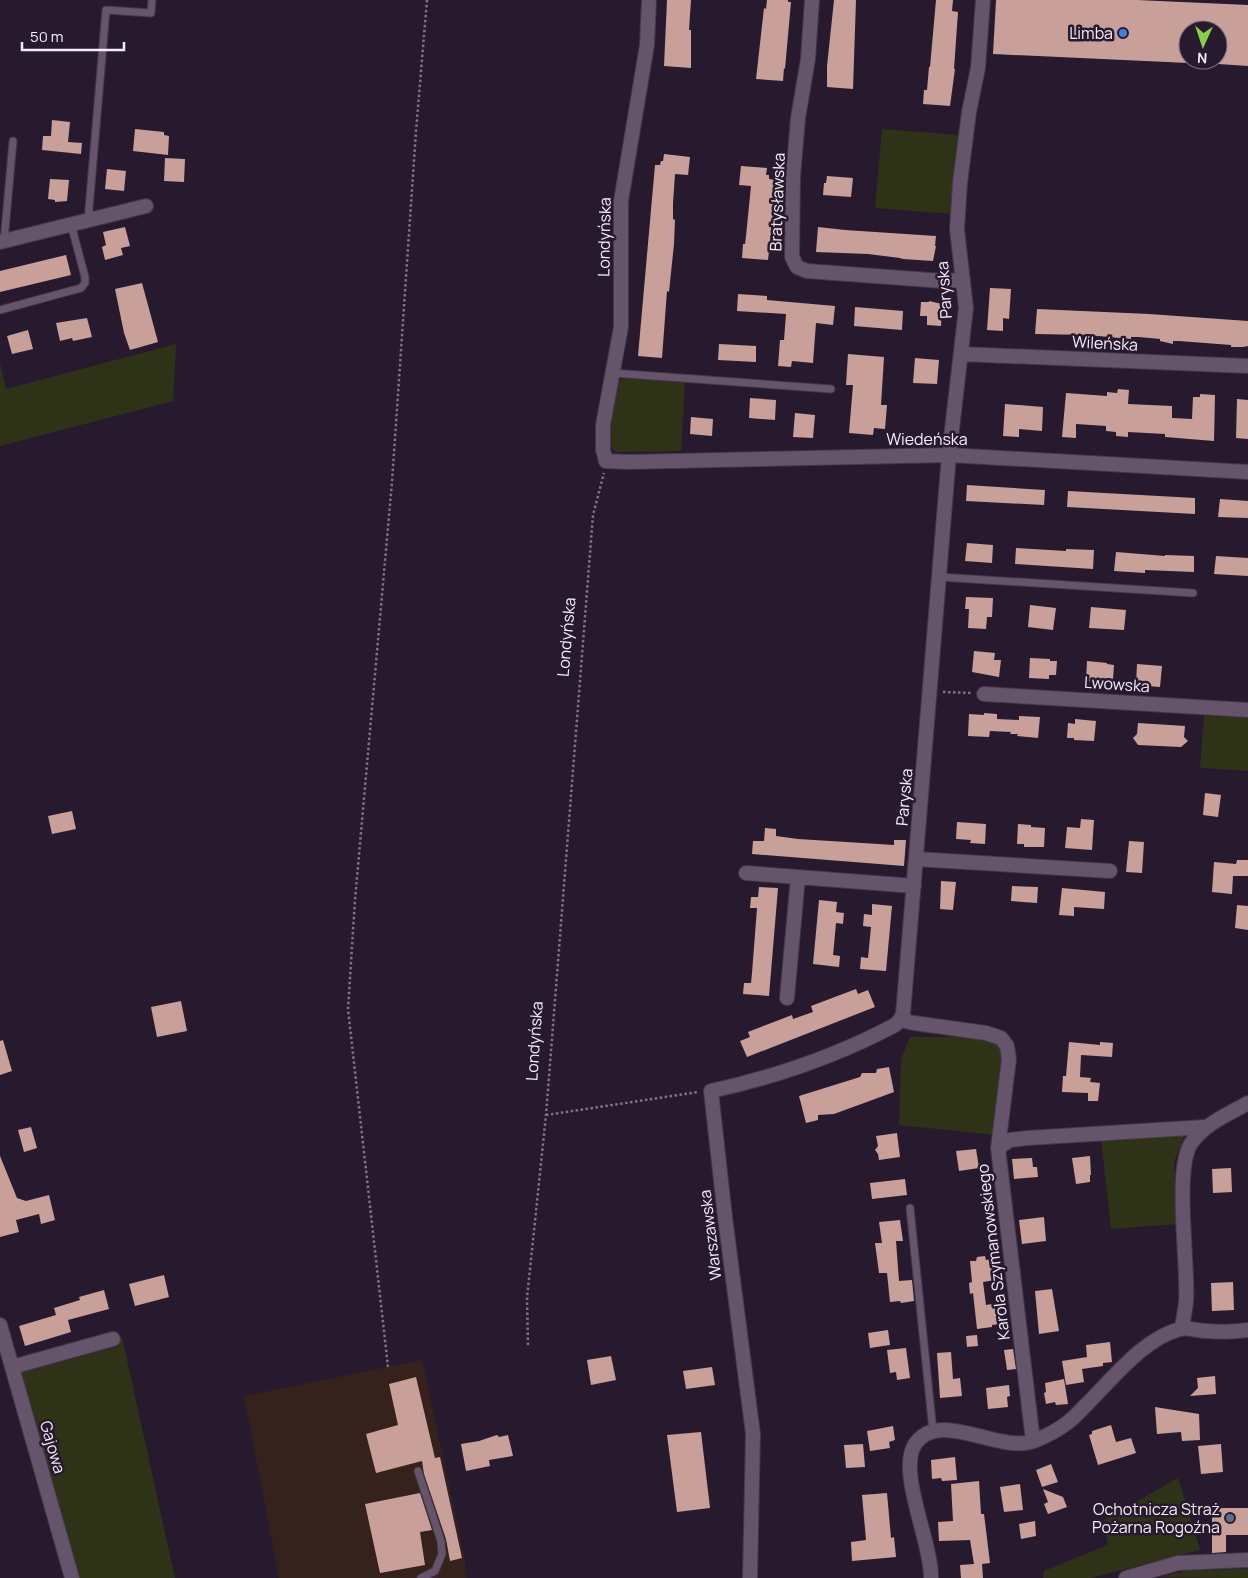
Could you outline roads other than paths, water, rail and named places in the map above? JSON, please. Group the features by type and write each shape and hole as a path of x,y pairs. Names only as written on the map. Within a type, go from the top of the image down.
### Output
{"street":[{"name":"Londyńska","path":"606,461 603,450 603,425 621,327 621,200 647,46 649,0"},
{"name":"Bratysławska","path":"812,0 808,59 798,118 793,177 792,257 797,267 807,271 963,280"},
{"name":"Paryska","path":"900,1020 904,1010 949,455 966,308 959,258 958,220 968,112 978,68 983,0"},
{"path":"2,241 146,206"},
{"name":"Wileńska","path":"962,354 1248,366"},
{"name":"Wiedeńska","path":"606,461 638,462 949,455 1248,472"},
{"name":"Lwowska","path":"984,694 1248,710"},
{"path":"916,859 1110,871"},
{"path":"746,873 914,886"},
{"path":"787,998 798,878"},
{"path":"900,1020 986,1033 1001,1038 1007,1046 1009,1059 998,1148"},
{"name":"Warszawska","path":"750,1578 753,1434 712,1091 761,1079 814,1062 890,1027 900,1020"},
{"path":"1182,1328 1186,1301 1183,1171 1190,1143 1205,1127 1248,1102"},
{"name":"Karola Szymanowskiego","path":"1033,1441 998,1148 1010,1140 1028,1138 1205,1127"},
{"name":"Gajowa","path":"0,1325 72,1578"},
{"path":"930,1578 929,1559 910,1467 910,1458 916,1443 921,1438 933,1431 949,1430 1004,1443 1018,1444 1033,1441 1067,1423 1142,1349 1159,1337 1182,1328 1220,1331 1248,1330"},
{"path":"12,1367 113,1339"},
{"path":"1126,1578 1178,1563 1248,1560"}],"lane":[{"path":"88,220 106,10 151,13 152,0"},
{"path":"2,241 13,141"},
{"path":"0,310 81,288 85,283 85,277 71,224"},
{"path":"612,373 831,389"},
{"path":"940,577 1193,593"},
{"path":"910,1208 933,1431"},
{"path":"418,1471 441,1541 442,1554 435,1571 422,1578"}],"place":[{"name":"Limba","path":"1123,33"},
{"name":"Ochotnicza Straż Pożarna Rogoźna","path":"1230,1518"}]}
